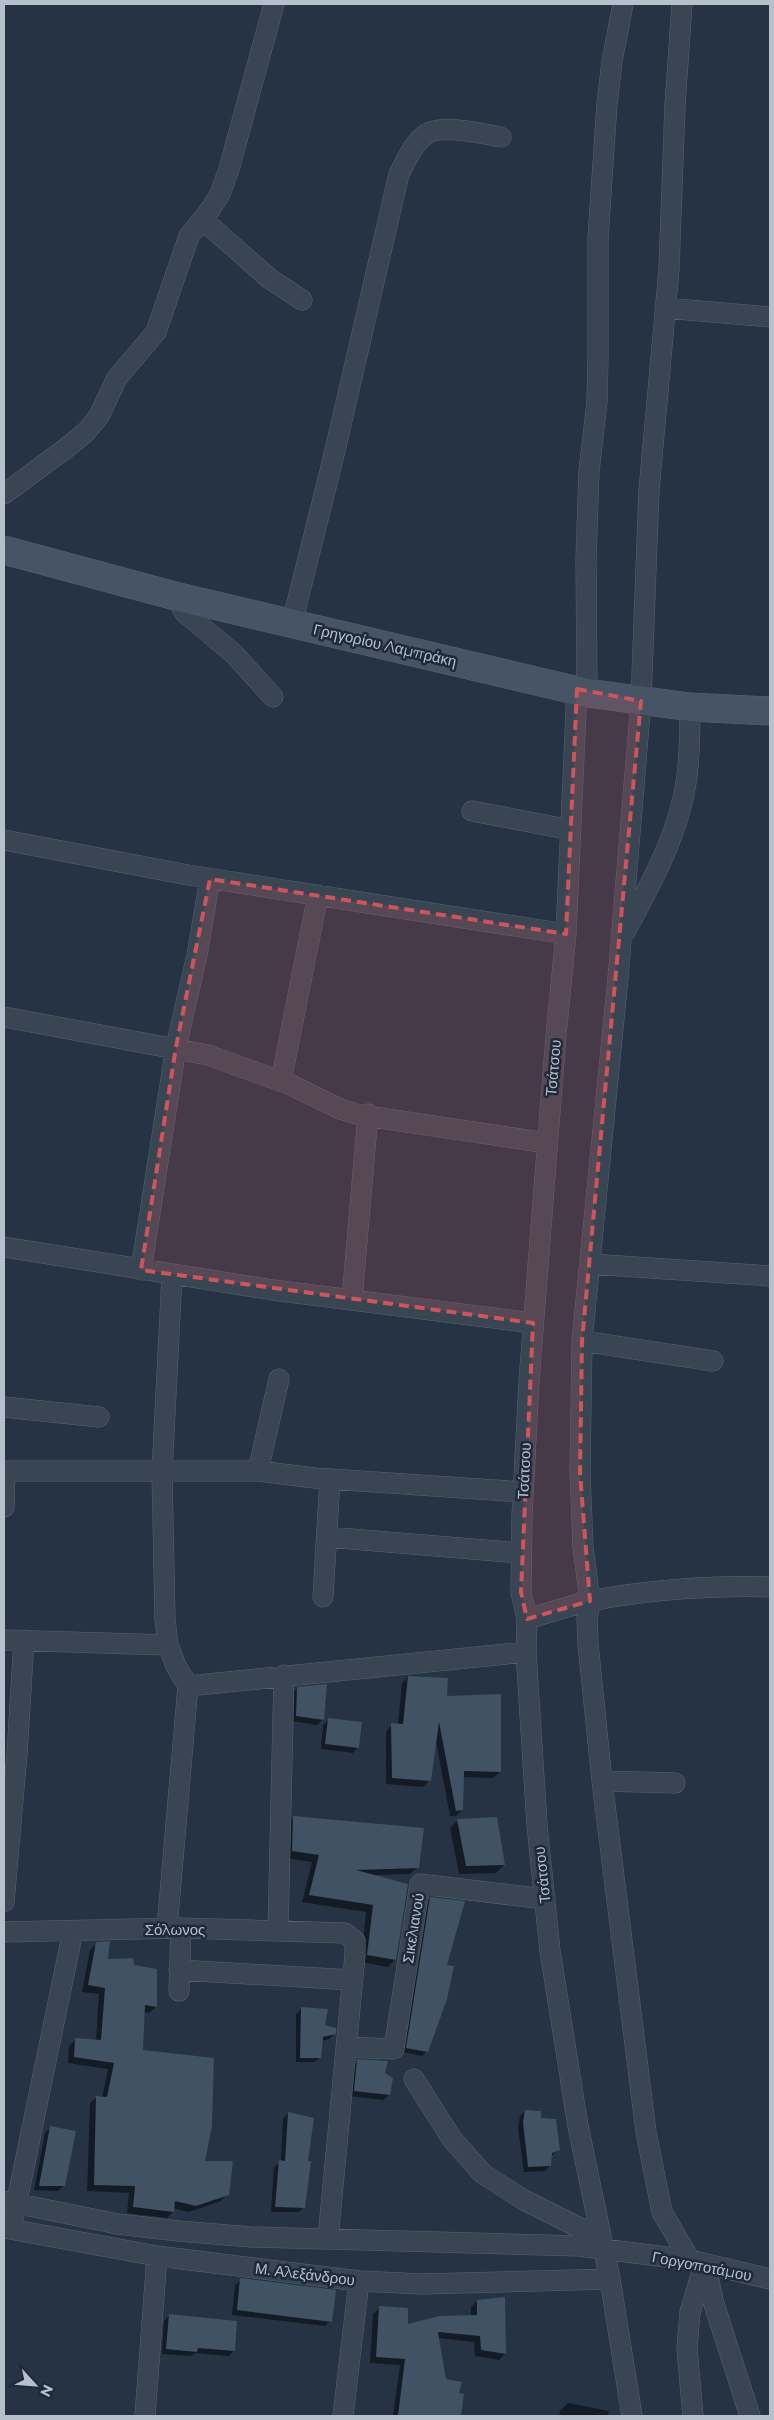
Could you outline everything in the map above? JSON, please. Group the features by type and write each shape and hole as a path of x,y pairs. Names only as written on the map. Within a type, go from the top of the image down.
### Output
{"street":[{"path":"4,494 86,432 99,416 118,378 156,332 189,236 203,220 220,194 229,169 274,4"},
{"name":"Τσάτσου","path":"623,4 612,60 607,104 598,238 598,376 589,471 582,691 566,934 533,1323 523,1492 521,1592 527,1619 526,1652 537,1825 550,1951 578,2126 610,2279 632,2416"},
{"path":"682,4 675,104 671,241 649,490 641,701 621,940 582,1341 580,1472 583,1547 590,1601 587,1620 588,1644 602,1780 634,2044 652,2167 662,2212 697,2262 714,2304 750,2416"},
{"path":"292,623 333,459 399,174 412,150 425,134 443,129 501,137"},
{"path":"203,220 270,279 302,300"},
{"path":"665,308 770,316"},
{"name":"Γρηγορίου Λαμπράκη","path":"4,550 175,596 582,691 690,707 770,711"},
{"path":"175,596 185,613 234,654 273,697"},
{"path":"621,940 664,858 677,820 686,785 689,758 690,707"},
{"path":"472,811 572,830"},
{"path":"4,840 210,879 566,934"},
{"path":"141,1270 176,1047 197,955 210,879"},
{"path":"280,1081 318,896"},
{"path":"4,1016 139,1043 176,1047 208,1055 280,1081 340,1109 360,1115 368,1114 547,1143"},
{"path":"352,1299 368,1114"},
{"path":"4,1246 141,1270 273,1290 533,1323"},
{"path":"590,1264 770,1276"},
{"path":"172,1275 162,1472 164,1618 168,1645 176,1666 188,1686 174,1928 179,1970 179,1991"},
{"path":"582,1341 713,1362"},
{"path":"258,1471 279,1379"},
{"path":"4,1407 99,1417"},
{"path":"4,1507 5,1471 258,1471 330,1479 523,1492"},
{"path":"323,1598 330,1479"},
{"path":"327,1538 521,1553"},
{"path":"527,1619 590,1601 732,1586 770,1587"},
{"path":"4,1640 168,1645"},
{"path":"4,1902 10,1754 24,1640"},
{"path":"188,1686 526,1652"},
{"path":"278,1930 284,1675"},
{"path":"602,1780 675,1783"},
{"name":"Σικελιανού","path":"346,2046 394,2049 420,1884 545,1899"},
{"name":"Σόλωνος","path":"4,1932 174,1928 278,1930 345,1934 354,1941 352,1980"},
{"path":"8,2229 10,2202 73,1931"},
{"path":"179,1970 352,1980 328,2238"},
{"path":"414,2079 452,2139 483,2174 524,2200 584,2230 604,2250"},
{"name":"Μ. Αλεξάνδρου","path":"10,2202 118,2224 252,2237 523,2244 604,2250"},
{"name":"Μ. Αλεξάνδρου","path":"8,2229 157,2256 359,2281 421,2284 610,2279"},
{"name":"Γοργοποτάμου","path":"604,2250 697,2262 770,2279"},
{"path":"145,2416 157,2256"},
{"path":"693,2416 687,2348 697,2262"},
{"path":"343,2416 359,2281"}],"highlighted area":[{"path":"577,689 641,701 582,1341 580,1473 590,1601 527,1619 521,1592 533,1323 141,1270 176,1047 210,879 566,934"}],"building":[{"path":"408,1676 448,1678 447,1696 501,1694 501,1772 464,1771 463,1810 456,1811 439,1722 431,1781 392,1778 391,1723 403,1724"},
{"path":"327,1684 324,1720 296,1716 297,1687"},
{"path":"328,1718 362,1722 359,1748 325,1744"},
{"path":"293,1816 424,1828 419,1868 356,1870 408,1884 396,1960 367,1955 373,1905 309,1895 319,1855 292,1851"},
{"path":"497,1817 505,1865 466,1866 457,1819"},
{"path":"430,1897 465,1901 447,1965 454,1966 447,1999 428,2052 406,2048"},
{"path":"110,1941 108,1959 133,1958 134,1965 157,1969 157,2007 145,2005 143,2050 214,2058 212,2126 205,2161 233,2161 229,2195 196,2206 175,2201 174,2212 133,2207 135,2186 94,2185 96,2096 107,2097 114,2063 74,2057 75,2038 101,2040 105,1988 88,1985 96,1942"},
{"path":"301,2007 328,2009 325,2025 336,2028 336,2034 323,2037 321,2058 300,2058"},
{"path":"357,2059 388,2061 385,2073 393,2078 390,2095 354,2091"},
{"path":"525,2110 541,2111 541,2118 556,2119 560,2150 552,2153 551,2166 528,2167 523,2122"},
{"path":"288,2112 314,2118 308,2161 311,2161 305,2208 275,2207 279,2160 285,2161"},
{"path":"50,2126 76,2131 65,2186 39,2186"},
{"path":"240,2278 336,2290 332,2322 237,2310"},
{"path":"505,2297 506,2354 481,2350 480,2336 438,2332 446,2379 462,2382 459,2393 464,2394 461,2416 398,2416 405,2359 376,2357 379,2306 408,2308 408,2324 439,2316 477,2315 477,2300"},
{"path":"169,2314 237,2321 235,2351 198,2348 197,2352 166,2349"}]}
